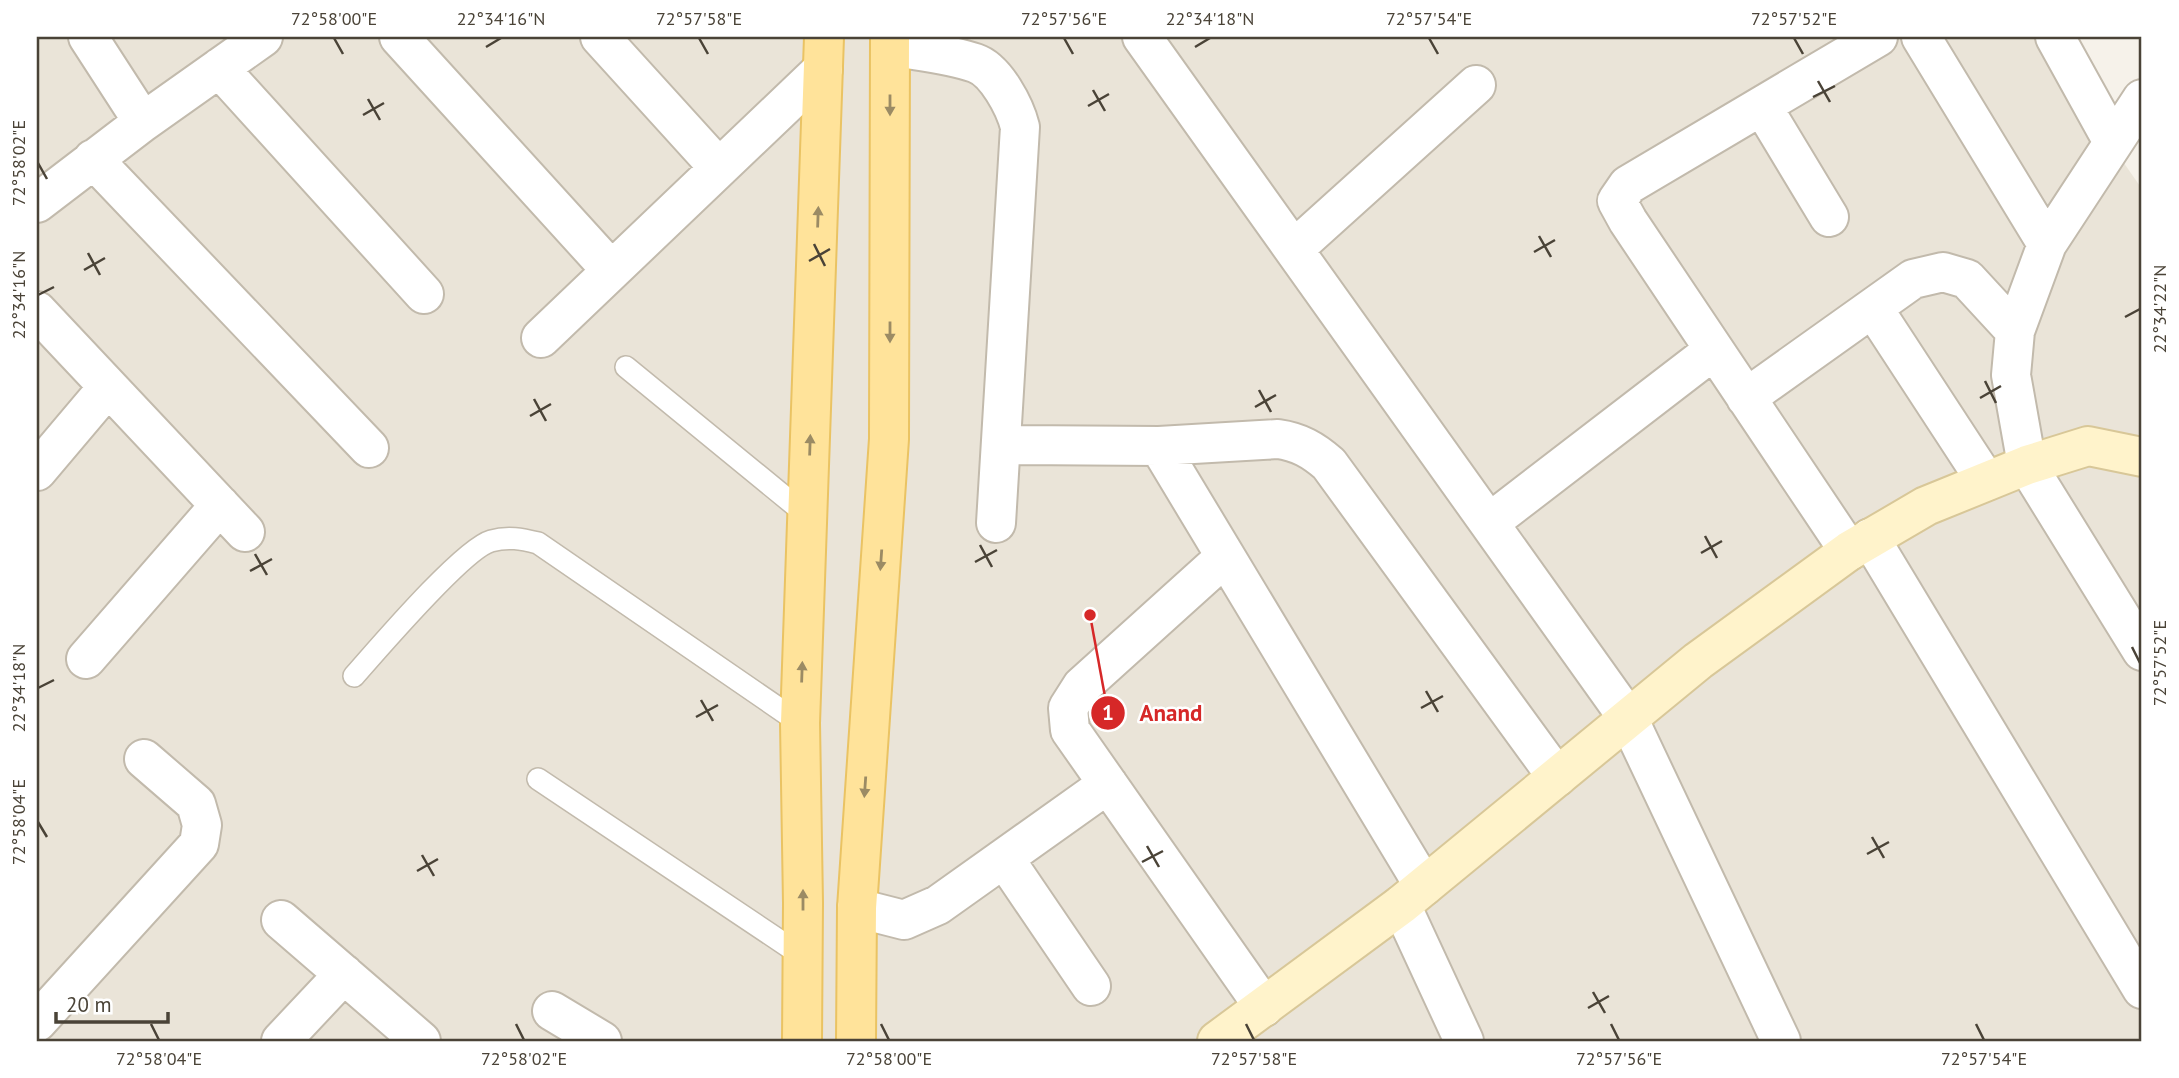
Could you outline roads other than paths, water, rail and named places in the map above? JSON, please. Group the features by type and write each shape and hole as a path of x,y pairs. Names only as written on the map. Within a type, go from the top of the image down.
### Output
{"main road":[{"path":"856,1041 857,908 890,439 890,41"},
{"path":"802,1041 800,723 822,46"}],"street":[{"path":"88,37 142,122"},
{"path":"37,203 142,122 263,37"},
{"path":"399,37 611,270"},
{"path":"600,37 719,168"},
{"path":"1142,37 1628,718 1781,1041"},
{"path":"1878,37 1629,186 1617,201 1746,398 1859,545 2142,989"},
{"path":"1921,37 2046,244"},
{"path":"2055,37 2113,142"},
{"path":"890,41 977,63 998,82 1015,109 1020,127 996,523"},
{"path":"541,338 719,168 822,46"},
{"path":"219,68 424,294"},
{"path":"1294,249 1476,85"},
{"path":"2142,99 2046,244 2015,331 2011,375 2027,465 2142,651"},
{"path":"1762,106 1829,216"},
{"path":"93,159 369,448"},
{"path":"1746,398 1913,279 1943,272 1967,279 2015,331"},
{"path":"1873,307 1986,481"},
{"path":"37,311 232,519 86,659"},
{"path":"1489,523 1714,350"},
{"path":"37,471 108,387"},
{"path":"1001,445 1158,446 1278,439 1293,441 1312,450 1329,464 1557,777"},
{"path":"1158,446 1225,557 1412,895 1464,1041"},
{"path":"1217,1041 1412,895 1698,661 1859,545 1926,506 2027,465 2088,446 2142,457"},
{"path":"1225,557 1082,686 1068,708 1070,730 1264,1007"},
{"path":"37,1022 199,844 202,825 195,804 144,759"},
{"path":"857,908 904,920 938,905 1108,784"},
{"path":"1004,858 1091,986"},
{"path":"281,920 421,1041"},
{"path":"281,1041 344,974"},
{"path":"552,1011 602,1041"}],"lane":[{"path":"626,368 808,516"},
{"path":"354,676 465,557 489,541 514,537 538,544 800,723"},
{"path":"538,779 801,956"}],"place":[{"name":"Anand","path":"1090,615"}]}
